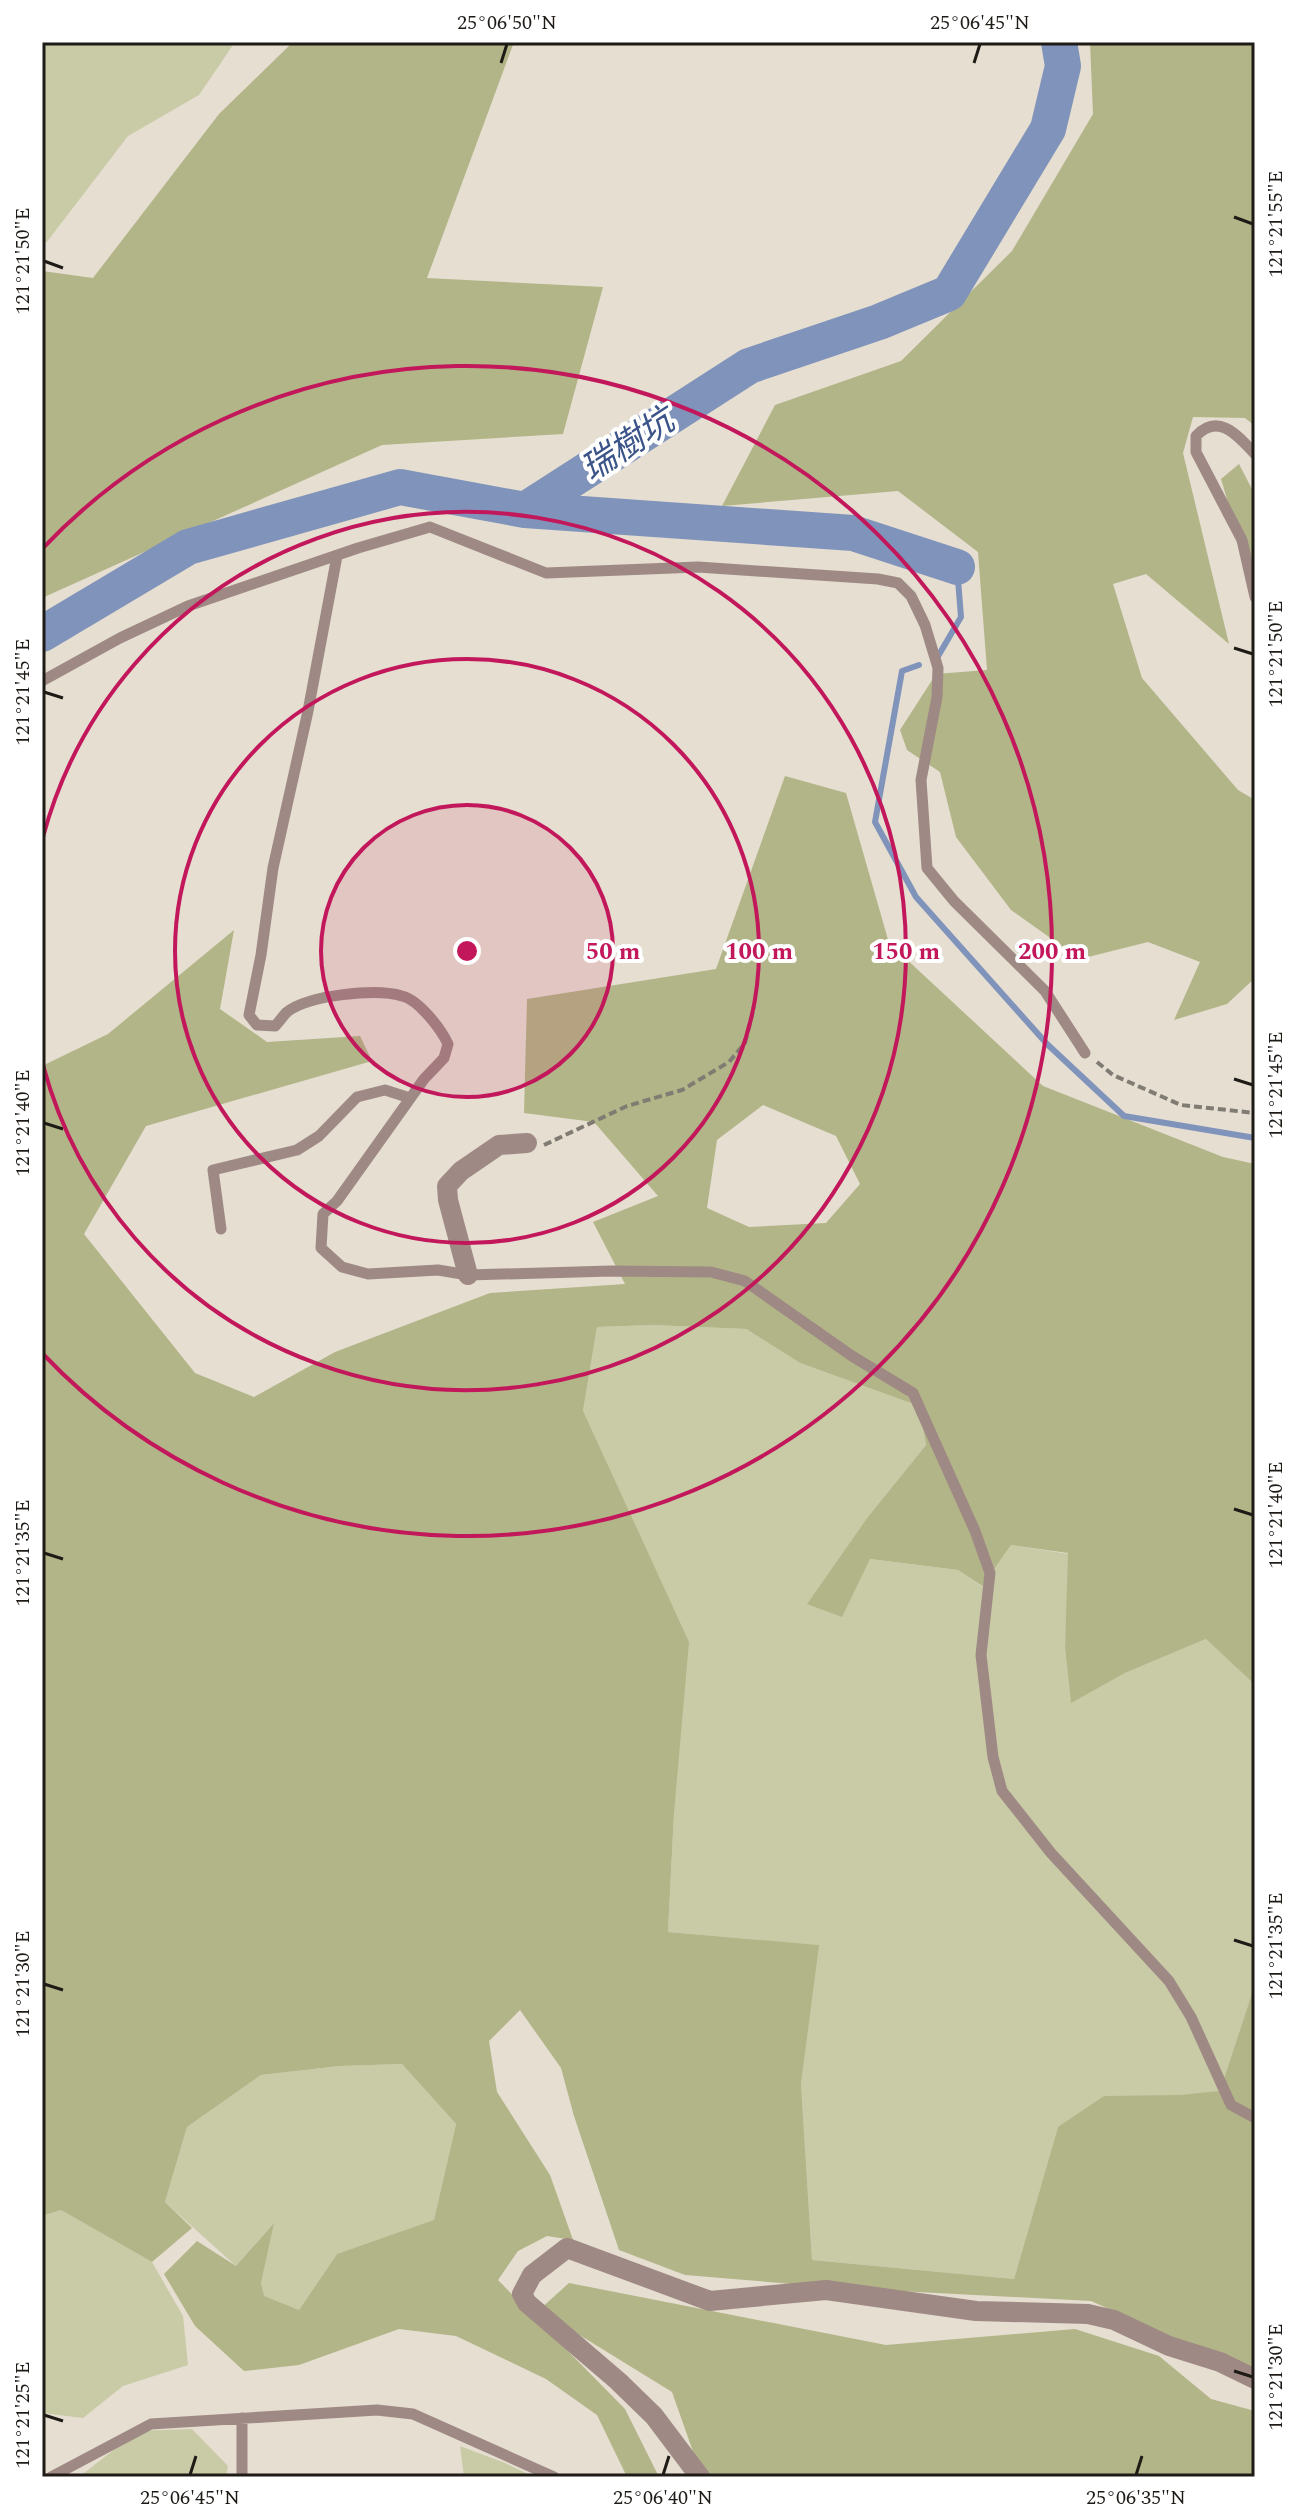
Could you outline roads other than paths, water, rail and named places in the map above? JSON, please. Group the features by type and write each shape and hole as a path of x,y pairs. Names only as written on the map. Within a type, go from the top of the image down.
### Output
{"street":[{"path":"468,1275 447,1186 461,1171 499,1145 527,1143"},
{"path":"700,2477 654,2416 527,2303 522,2294 532,2275 567,2248 710,2301 826,2290 976,2311 1088,2314 1114,2320 1169,2346 1220,2362 1255,2379"}],"lane":[{"path":"1255,454 1237,435 1219,425 1204,427 1196,436 1196,452 1242,540 1255,597"},
{"path":"42,681 120,638 188,606 430,527 546,573 698,567 898,583 911,596 921,615 938,668 937,697 921,780 927,868 954,901 1045,991 1085,1053"},
{"path":"337,556 308,711 273,868 249,1015 257,1025 275,1026 289,1011 318,1000 375,992 405,996 440,1027 448,1044 444,1058 424,1079 337,1201 323,1214 321,1248 342,1267 368,1274 438,1270 468,1275 711,1272 745,1281 852,1356 913,1393 975,1531 990,1573 981,1655 993,1757 1002,1791 1051,1853 1169,1981 1191,2017 1231,2105 1255,2118"},
{"path":"221,1229 213,1170 297,1150 319,1136 357,1097 385,1090 410,1098"},
{"path":"51,2477 151,2424 377,2410 413,2414 554,2477"},
{"path":"242,2418 242,2477"}],"waterway":[{"name":"瑞樹坑","path":"525,510 749,366 879,322 949,293 1048,129 1063,66 1059,42"},
{"name":"瑞樹坑","path":"42,634 188,547 400,487 525,510 853,533 957,567"},
{"path":"937,658 961,617 957,567"},
{"path":"919,665 902,671 875,822 916,897 1047,1044 1124,1116 1255,1138"}]}
